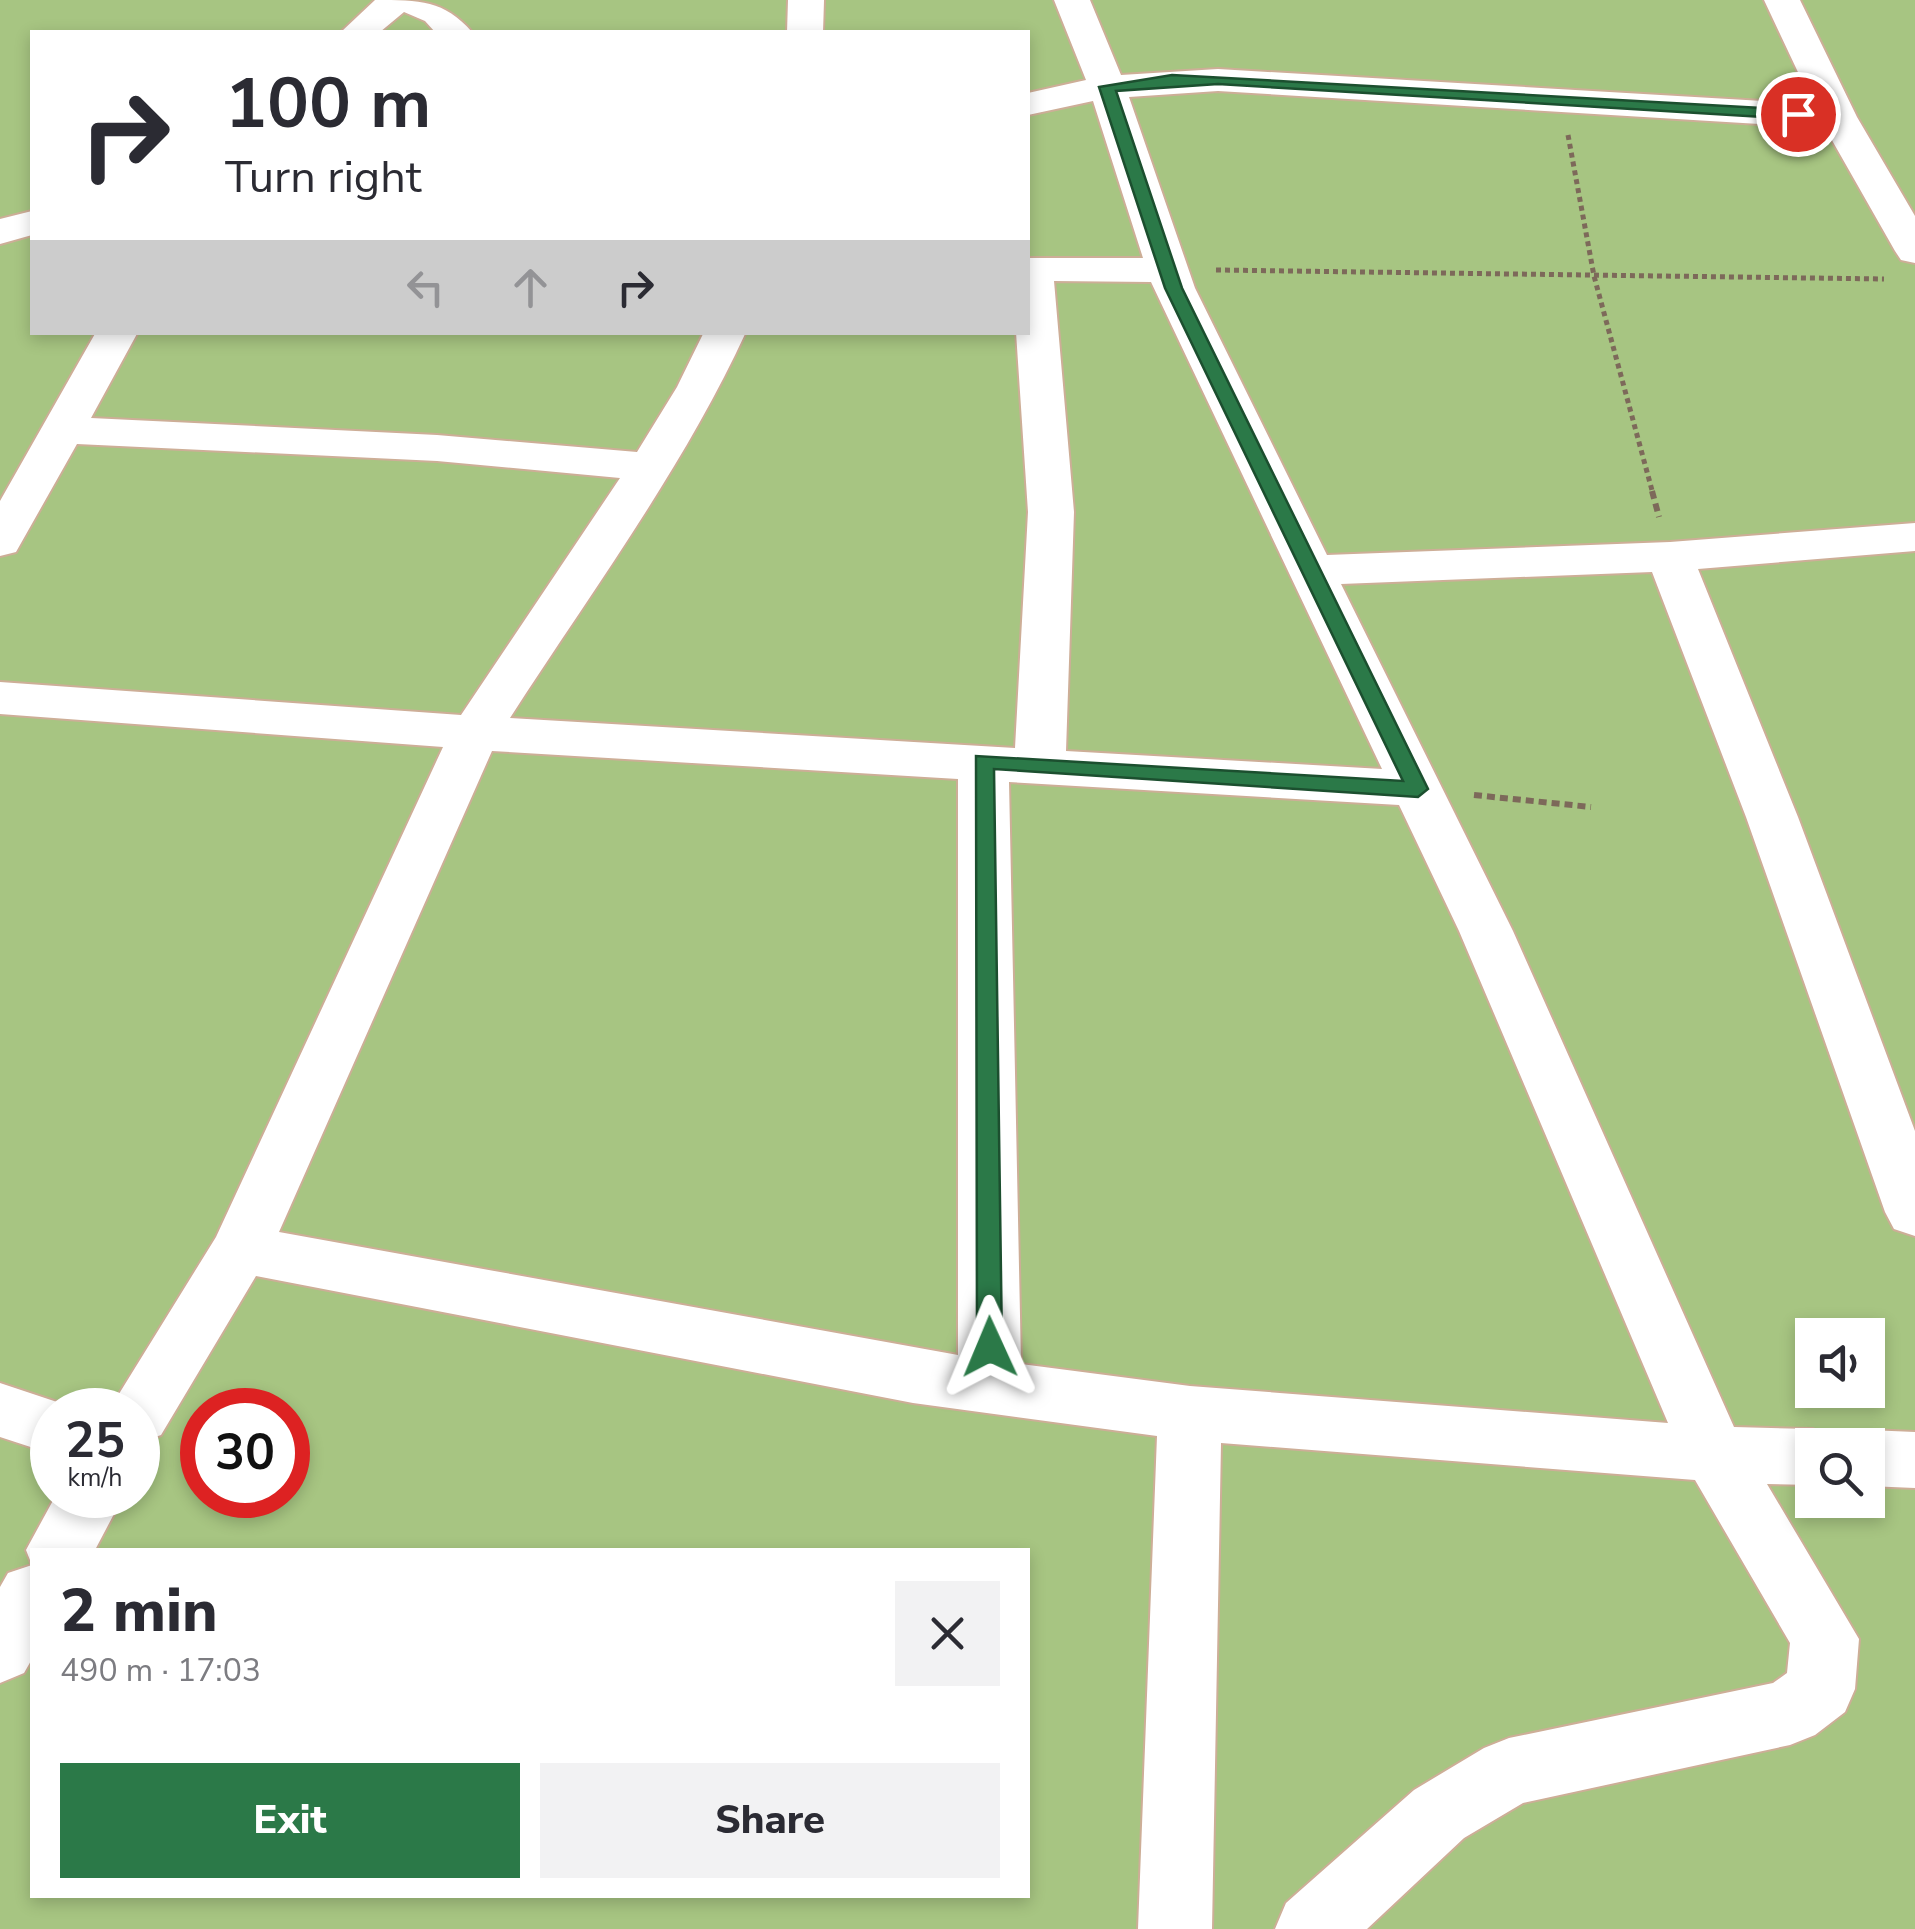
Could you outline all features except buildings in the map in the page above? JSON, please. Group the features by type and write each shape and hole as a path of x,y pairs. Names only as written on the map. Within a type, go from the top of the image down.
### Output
{"street":[{"path":"360,30 396,0"},
{"path":"406,0 438,14 452,30"},
{"path":"804,30 806,0"},
{"path":"1072,0 1107,87 1168,270 1486,931 1714,1454 1825,1639 1820,1689 1790,1712 1509,1772 1439,1814 1312,1929"},
{"path":"1782,0 1906,265"},
{"path":"1030,104 1107,87 1172,79 1560,98 1838,117"},
{"path":"0,232 30,224"},
{"path":"1040,765 1052,512 1032,269 1168,270"},
{"path":"0,542 115,335"},
{"path":"155,1388 240,1249 474,733 650,467 699,387 724,335"},
{"path":"65,430 438,448 650,467"},
{"path":"1311,570 1670,556 1915,537"},
{"path":"1670,556 1772,817 1915,1212"},
{"path":"0,698 474,733 1418,789"},
{"path":"983,761 990,1386"},
{"path":"240,1249 894,1373 1190,1413 1714,1454 1795,1456"},
{"path":"0,1410 30,1420"},
{"path":"1174,1929 1190,1413"},
{"path":"1885,1459 1915,1460"},
{"path":"60,1548 77,1518"},
{"path":"0,1651 30,1598"}],"path":[{"path":"1560,98 1594,276 1670,556"},
{"path":"1168,270 1594,276 1906,265"},
{"path":"1418,789 1591,807"}],"green space":[{"path":"0,0 1915,0 1915,1929 0,1929"}],"route":[{"path":"990,1347 983,761 1418,789 1174,288 1107,87 1172,79 1218,80 1798,114"}]}
